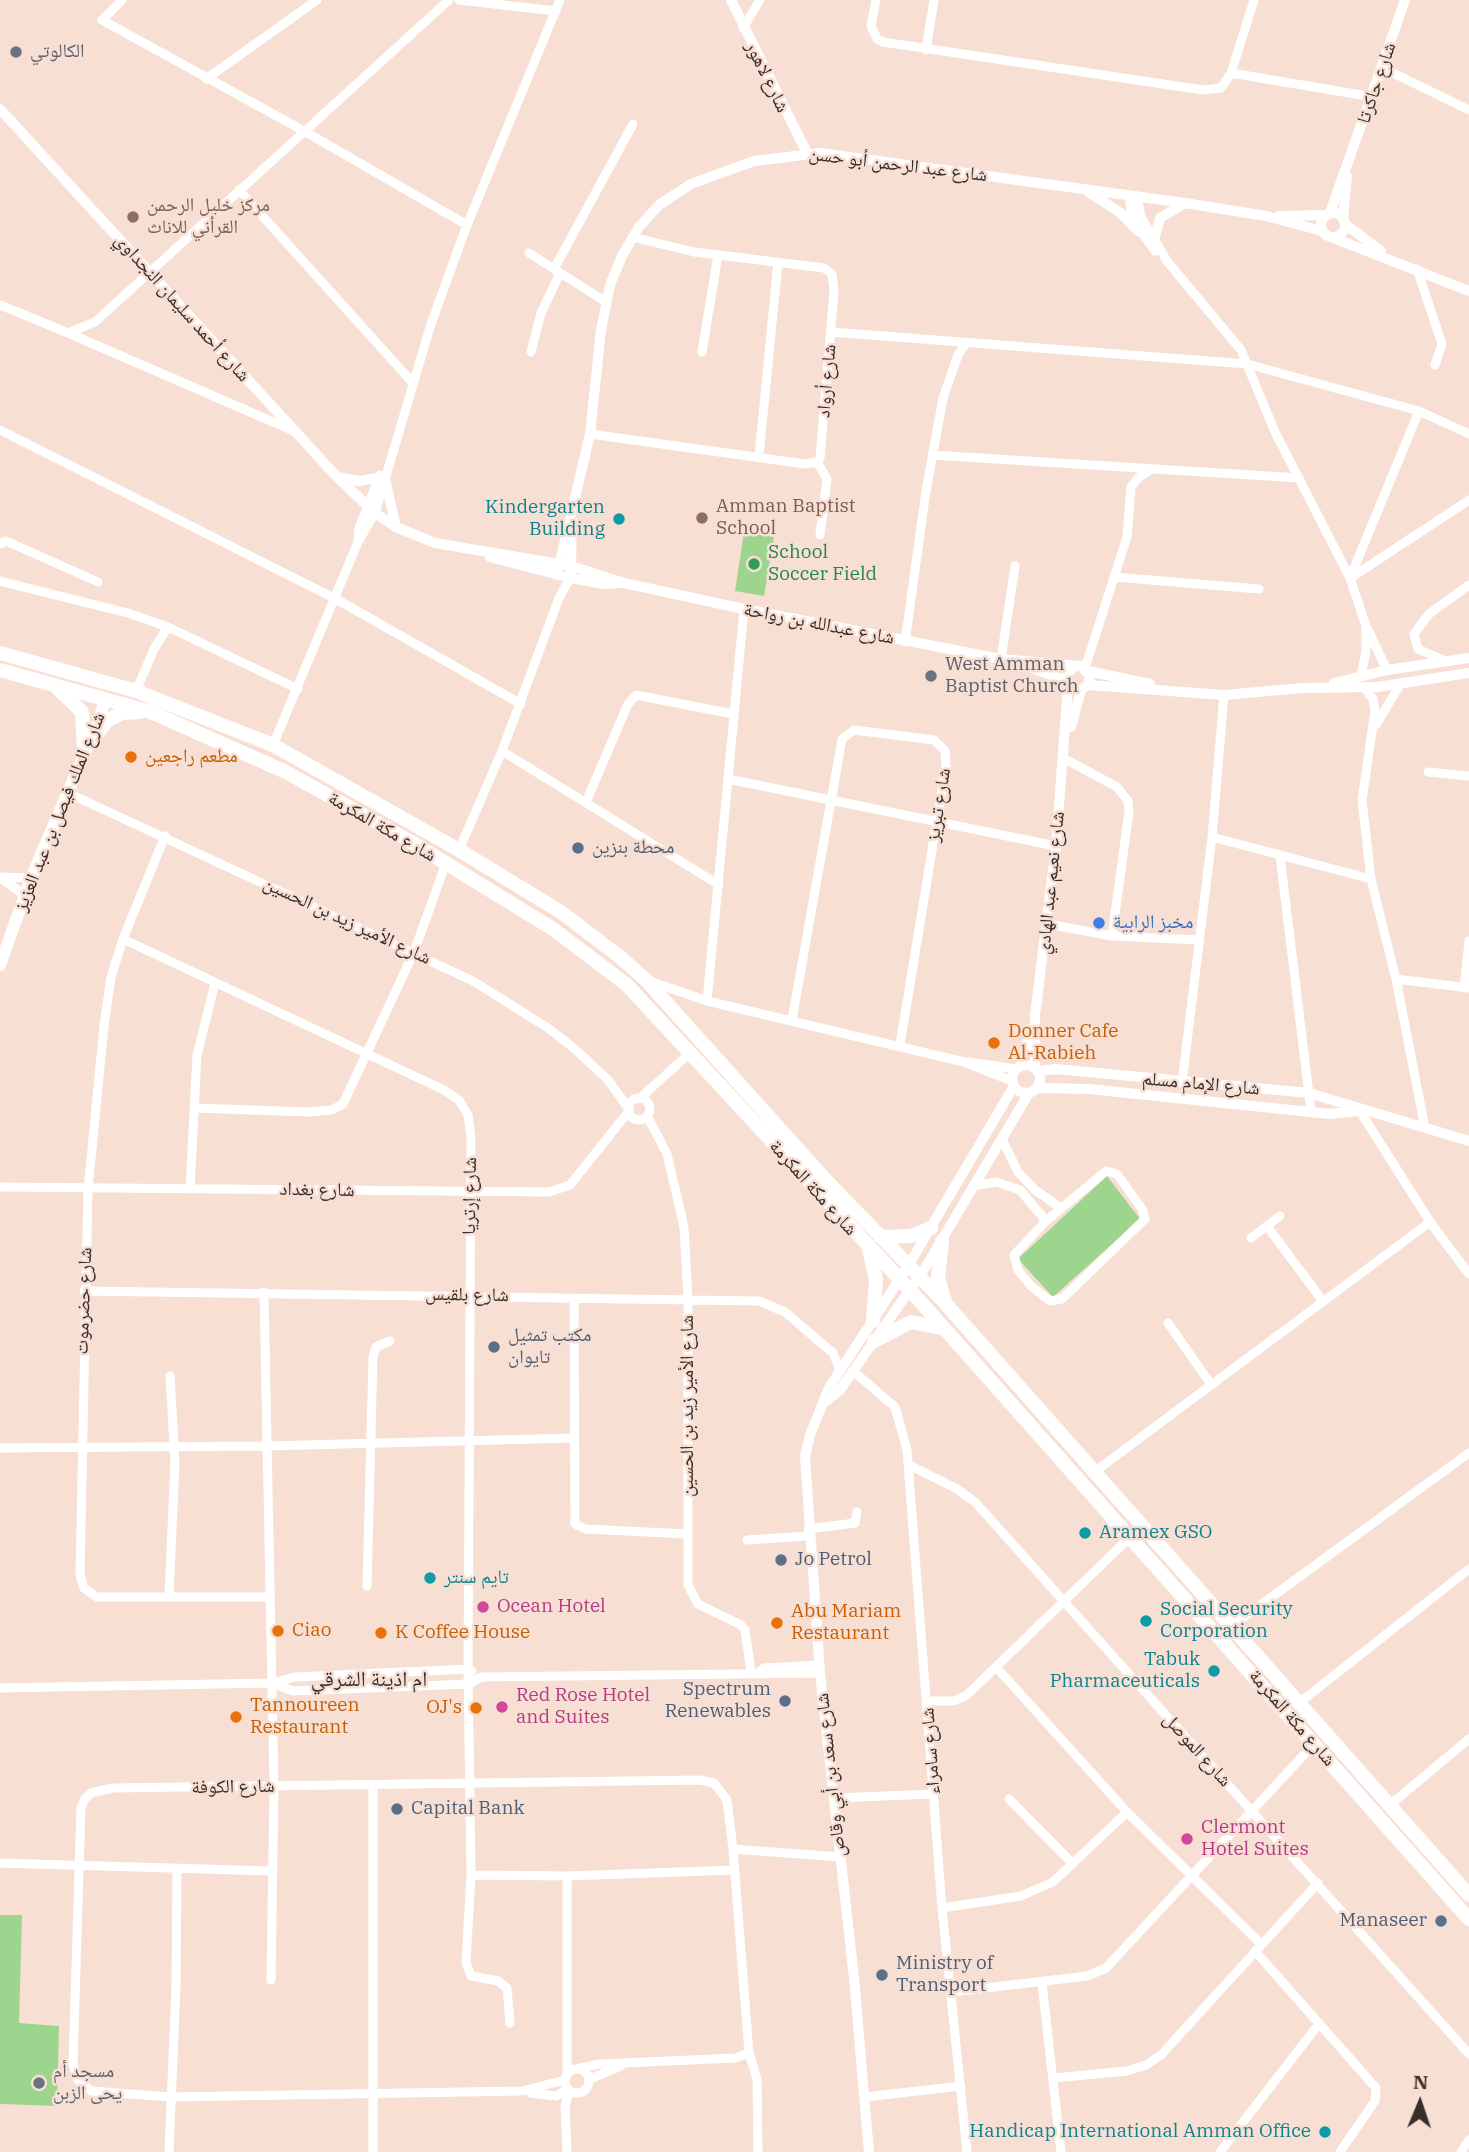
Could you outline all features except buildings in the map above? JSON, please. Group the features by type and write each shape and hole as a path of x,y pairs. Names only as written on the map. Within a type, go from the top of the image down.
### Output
{"main road":[{"name":"شارع مكة المكرمة","path":"0,653 136,691 273,745 459,850 561,912 646,980 880,1237 945,1303 1469,1895"},
{"name":"شارع مكة المكرمة","path":"0,670 150,712 286,772 446,863 553,929 609,970 690,1053 905,1285 1469,1919"},
{"path":"103,681 105,698"},
{"path":"54,687 82,712 84,750"},
{"name":"شارع الملك فيصل بن عبد العزيز","path":"0,965 31,878 100,718 105,698"},
{"path":"84,750 102,725 114,716 150,712"},
{"path":"880,1237 911,1236 931,1228"},
{"path":"942,1241 938,1278 945,1303"},
{"path":"869,1249 876,1279 873,1321"},
{"path":"874,1341 911,1322 942,1328"}],"street":[{"path":"121,0 102,20 304,131 467,225"},
{"path":"206,79 317,0"},
{"path":"68,333 95,322 449,0"},
{"path":"459,0 556,11"},
{"path":"273,745 359,542 359,528 371,509 386,469 412,382 467,225 560,0"},
{"name":"شارع لاهور","path":"731,0 807,153"},
{"path":"743,28 760,0"},
{"path":"876,0 871,26 877,39 926,50 1203,90 1221,88 1231,73 1254,0"},
{"path":"926,50 934,0"},
{"name":"شارع جاكرتا","path":"1326,234 1320,223 1327,214 1348,166 1405,0"},
{"path":"1382,68 1469,110"},
{"path":"1231,73 1373,97"},
{"name":"شارع أحمد سليمان النجداوي","path":"0,109 336,476 371,509"},
{"path":"531,352 541,313 557,271 633,124"},
{"name":"شارع عبد الرحمن أبو حسن","path":"557,569 572,517 590,433 606,302 614,273 632,237 659,205 691,184 754,161 807,153 1185,202 1266,216 1326,234 1469,291"},
{"name":"شارع جاكرتا","path":"1344,221 1348,166"},
{"path":"239,190 412,382"},
{"path":"1085,190 1121,213 1167,261 1230,337 1247,364 1259,397 1350,578 1366,626 1387,670"},
{"path":"1133,196 1130,212 1138,231"},
{"path":"1133,196 1141,217 1167,261"},
{"path":"1154,240 1160,218 1185,202"},
{"name":"شارع عبد الرحمن أبو حسن","path":"1266,216 1327,214 1344,221 1392,259"},
{"path":"1326,234 1340,236 1344,221"},
{"name":"شارع أرواد","path":"632,237 718,255 824,268 832,274 831,332 821,451 817,462"},
{"path":"528,253 606,302"},
{"path":"702,352 718,255"},
{"path":"759,456 778,262"},
{"path":"1417,270 1442,344 1435,365"},
{"path":"0,305 294,430"},
{"path":"831,332 1247,364 1419,411 1469,434"},
{"path":"905,642 932,455 947,383 966,343"},
{"path":"1350,578 1419,411"},
{"path":"0,430 336,599 521,704"},
{"path":"590,433 806,464 817,462 827,478 820,535"},
{"path":"932,455 1298,478"},
{"path":"1067,683 1068,671 1083,668 1114,577 1127,537 1131,487 1150,470"},
{"path":"336,476 359,481 381,481"},
{"path":"381,481 396,527"},
{"path":"1350,578 1469,500"},
{"name":"شارع عبدالله بن رواحة","path":"371,509 396,527 435,543 744,610 1001,659 1083,668 1169,689"},
{"name":"شارع عبد الرحمن أبو حسن","path":"571,572 572,517"},
{"path":"0,544 6,541 98,582"},
{"path":"1001,659 1015,566"},
{"path":"557,569 559,598"},
{"path":"459,850 521,704 571,572"},
{"path":"1114,577 1259,589"},
{"path":"0,581 128,613 168,627 298,689"},
{"path":"1448,662 1418,649 1415,634 1429,614 1469,586"},
{"path":"706,1001 744,610"},
{"path":"1366,626 1363,681 1373,699 1374,730 1362,800 1371,879 1396,979 1425,1128"},
{"path":"136,691 154,649 168,627"},
{"name":"شارع عبدالله بن رواحة","path":"1363,681 1387,670 1469,658"},
{"name":"شارع عبدالله بن رواحة","path":"1014,661 1067,683 1085,687 1169,689 1224,695 1363,681 1401,683 1469,673"},
{"name":"شارع نعيم عبد الهادي","path":"1065,755 1085,687 1083,668"},
{"name":"شارع نعيم عبد الهادي","path":"1018,1068 1035,1016 1048,924 1065,755 1067,683"},
{"path":"1374,730 1401,683"},
{"path":"586,802 628,704 636,695 733,714"},
{"path":"1182,1083 1212,837 1224,695"},
{"name":"شارع تبريز","path":"792,1020 840,743 847,732 854,730 934,740 945,751 946,765 900,1045"},
{"path":"502,751 719,885"},
{"path":"1065,755 1117,787 1128,801 1112,936"},
{"path":"1428,772 1469,776"},
{"path":"728,779 1056,846"},
{"name":"شارع الأمير زيد بن الحسين","path":"68,793 464,976 520,1009 575,1049 608,1080 649,1106"},
{"name":"شارع حضرموت","path":"165,836 122,939 111,977 104,1026 88,1189 79,1563 84,1588 97,1597 269,1597"},
{"path":"1212,837 1371,879"},
{"path":"1280,856 1311,1111"},
{"path":"194,1108 309,1112 338,1108 347,1098 414,953 446,863"},
{"path":"0,878 31,878"},
{"path":"0,878 25,895"},
{"path":"1048,924 1112,936 1200,940"},
{"name":"شارع إرتريا","path":"122,939 366,1053 459,1100 470,1123 468,1669 471,1875 468,1973 506,1986 510,2023"},
{"path":"1396,979 1466,987 1469,940"},
{"path":"646,980 706,1001 964,1062 1013,1083 1020,1092 1033,1091"},
{"path":"190,1189 199,1038 215,983"},
{"name":"شارع نعيم عبد الهادي","path":"1035,1016 1037,1069"},
{"path":"662,1080 647,1116 641,1120 630,1113 637,1099 690,1053"},
{"path":"913,1272 942,1241 1041,1079 1037,1069 964,1062"},
{"path":"905,1285 931,1228 1013,1083 1018,1068"},
{"name":"شارع الإمام مسلم","path":"1037,1069 1309,1093 1360,1111 1469,1141"},
{"name":"شارع الأمير زيد بن الحسين","path":"608,1080 630,1113"},
{"name":"شارع الإمام مسلم","path":"1033,1091 1089,1089 1330,1114 1360,1111"},
{"path":"1360,1111 1430,1222 1469,1275"},
{"name":"شارع بغداد","path":"0,1187 549,1192 566,1188 630,1113"},
{"name":"شارع الأمير زيد بن الحسين","path":"647,1116 663,1143 679,1199 688,1300 688,1585 698,1604 741,1625 747,1637 755,1672"},
{"path":"1002,1139 1018,1172 1035,1190 1061,1208"},
{"path":"1110,1171 1117,1174 1142,1209 1145,1219 1062,1298 1050,1301 1031,1286 1013,1258 1016,1251 1046,1221 1096,1175 1110,1171"},
{"path":"974,1186 996,1182 1020,1189 1046,1221"},
{"path":"1251,1238 1280,1216"},
{"path":"1093,1473 1210,1383 1430,1222"},
{"path":"1267,1226 1322,1300"},
{"name":"شارع سعد بن أبي وقاص","path":"869,2152 819,1669 804,1468 806,1448 826,1401 826,1394 873,1321 905,1285"},
{"name":"شارع سعد بن أبي وقاص","path":"826,1401 836,1395 874,1341 905,1285"},
{"name":"شارع بلقيس","path":"84,1291 468,1295 770,1304 785,1312 833,1353 840,1370"},
{"path":"264,1292 274,1787 271,1980"},
{"path":"574,1298 575,1524 585,1530 687,1534"},
{"path":"1168,1323 1210,1383"},
{"path":"367,1586 369,1443 374,1351 380,1344 390,1341"},
{"path":"833,1353 850,1356"},
{"name":"شارع سامراء","path":"853,1371 889,1400 898,1412 909,1465 942,1908 967,2152"},
{"path":"169,1596 174,1447 170,1376"},
{"path":"2,1450 574,1438"},
{"path":"1232,1626 1469,1454"},
{"name":"شارع الموصل","path":"909,1465 975,1502 1469,2054"},
{"path":"747,1540 809,1533 855,1523 858,1512"},
{"path":"927,1701 960,1699 997,1668 1129,1539"},
{"path":"1299,1703 1469,1569"},
{"path":"997,1668 1127,1812 1258,1947 1318,2025 1376,2088 1375,2101 1340,2152"},
{"path":"0,1688 272,1683 295,1676 468,1669 481,1677"},
{"path":"272,1683 293,1691 469,1684 481,1677 755,1672 765,1676 819,1669"},
{"path":"1390,1805 1469,1739"},
{"path":"952,1992 1087,1976 1105,1968 1314,1744"},
{"name":"شارع الكوفة","path":"567,2083 556,2095 522,2091 171,2097 97,2094 84,2087 75,2074 81,1807 91,1793 112,1788 708,1781 725,1794 733,1849 749,2053 757,2079 758,2152"},
{"path":"373,1786 373,2152"},
{"path":"834,1798 934,1794"},
{"path":"1009,1799 1073,1864"},
{"path":"942,1908 1033,1892 1053,1882 1127,1812"},
{"path":"733,1849 840,1857"},
{"path":"0,1863 272,1871"},
{"path":"169,2152 177,1870"},
{"path":"471,1875 568,1876 735,1870"},
{"path":"567,2152 568,1876"},
{"path":"1054,2078 1094,2077 1146,2065 1172,2044 1318,1883"},
{"path":"1042,1983 1061,2152"},
{"path":"1220,2152 1318,2025"},
{"path":"566,2045 579,2068 590,2079"},
{"path":"567,2083 579,2068 735,2058 749,2053"},
{"path":"590,2079 625,2064"},
{"path":"566,2120 580,2093 589,2086 590,2079"},
{"path":"567,2083 580,2093"},
{"path":"865,2097 961,2086"},
{"path":"1461,2152 1469,2140"}],"green space":[{"name":"School Soccer Field","path":"744,532 774,537 764,596 735,591"},
{"path":"1107,1176 1140,1219 1053,1297 1018,1259"},
{"path":"0,1915 22,1915 19,2023 59,2026 57,2106 0,2104"}],"place":[{"name":"الكالوتي","path":"16,52"},
{"name":"مركز خليل الرحمن القرأني للاناث","path":"133,217"},
{"name":"Amman Baptist School","path":"702,518"},
{"name":"Kindergarten Building","path":"619,519"},
{"name":"School Soccer Field","path":"754,564"},
{"name":"West Amman Baptist Church","path":"931,676"},
{"name":"مطعم راجعين","path":"131,757"},
{"name":"محطة بنزين","path":"578,848"},
{"name":"مخبز الرابية","path":"1099,923"},
{"name":"Donner Cafe Al-Rabieh","path":"994,1043"},
{"name":"مكتب تمثيل تايوان","path":"494,1347"},
{"name":"Aramex GSO","path":"1085,1533"},
{"name":"Jo Petrol","path":"781,1560"},
{"name":"تايم سنتر","path":"430,1578"},
{"name":"Ocean Hotel","path":"483,1607"},
{"name":"Social Security Corporation","path":"1146,1621"},
{"name":"Abu Mariam Restaurant","path":"777,1623"},
{"name":"Ciao","path":"278,1631"},
{"name":"K Coffee House","path":"381,1633"},
{"name":"Tabuk Pharmaceuticals","path":"1214,1671"},
{"name":"Spectrum Renewables","path":"785,1701"},
{"name":"Red Rose Hotel and Suites","path":"502,1707"},
{"name":"OJ's","path":"476,1708"},
{"name":"Tannoureen Restaurant","path":"236,1717"},
{"name":"Capital Bank","path":"397,1809"},
{"name":"Clermont Hotel Suites","path":"1187,1839"},
{"name":"Manaseer","path":"1441,1921"},
{"name":"Ministry of Transport","path":"882,1975"},
{"name":"مسجد أم يحى الزبن","path":"39,2083"},
{"name":"Handicap International Amman Office","path":"1325,2132"}],"district":[{"name":"ام اذينة الشرقي","path":"369,1680"}]}
